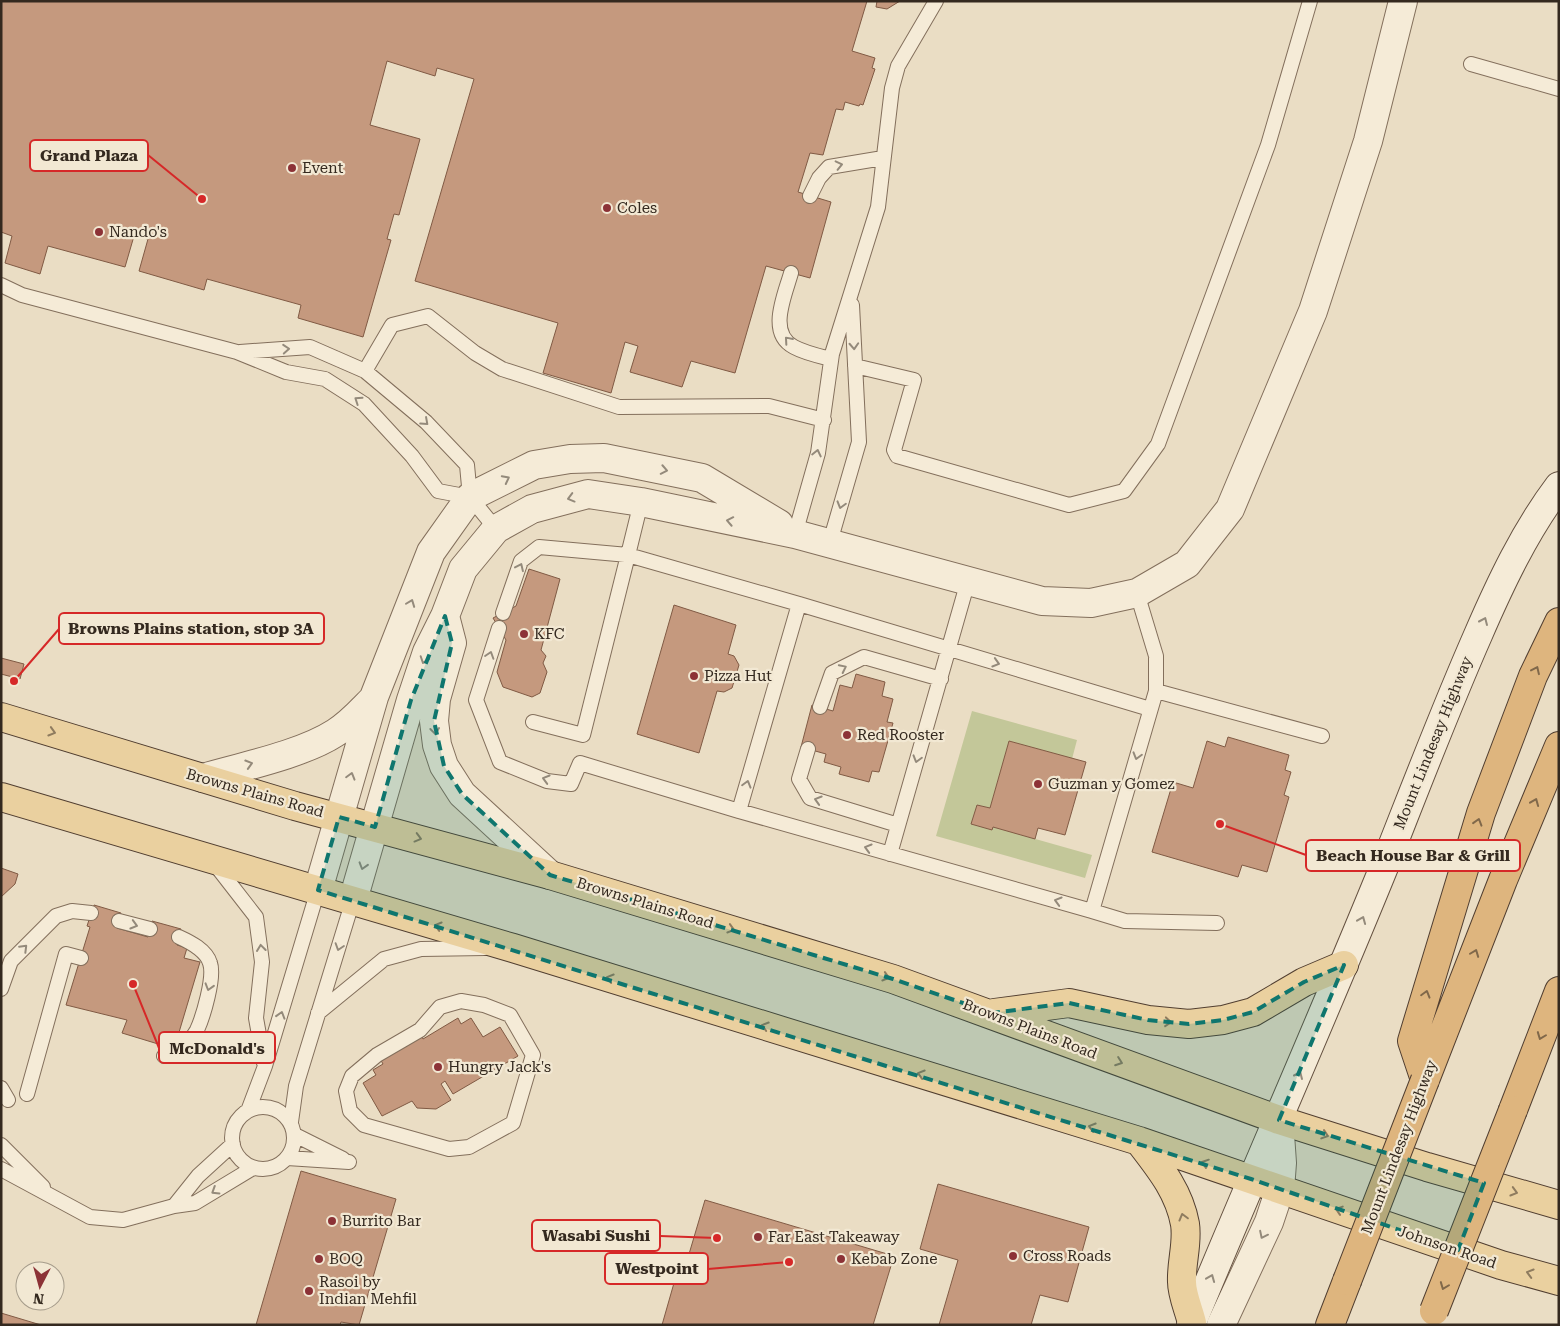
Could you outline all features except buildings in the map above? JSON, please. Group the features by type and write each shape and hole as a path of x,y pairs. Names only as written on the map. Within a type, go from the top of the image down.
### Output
{"highway":[{"path":"1425,1080 1412,1041 1481,813 1533,676 1559,622"},
{"name":"Mount Lindesay Highway","path":"1330,1325 1503,880 1559,746"},
{"path":"1431,1318 1559,991"}],"main road":[{"name":"Browns Plains Road","path":"1,717 203,778 550,875 893,979 992,1013 1278,1120"},
{"path":"1,797 513,948 1139,1141 1251,1179"},
{"path":"992,1013 1069,1003 1148,1020 1189,1024 1223,1020 1253,1012 1304,982 1344,965"},
{"path":"1278,1120 1427,1167 1559,1205"},
{"path":"1139,1141 1166,1176 1181,1211 1185,1225 1186,1242 1182,1283 1192,1324"},
{"name":"Johnson Road","path":"1251,1179 1501,1265 1559,1281"}],"street":[{"path":"353,900 411,700 427,652 445,616 463,568 496,529 532,509 588,494 641,502 830,542 1042,601 1091,602 1137,593 1187,564 1230,509 1313,312 1368,140 1403,1"},
{"path":"318,890 374,697 431,552 470,497 534,465 570,459 604,458 702,478 796,534"},
{"name":"Mount Lindesay Highway","path":"1192,1324 1251,1179 1344,965 1464,666 1490,607 1530,530 1559,486"},
{"path":"445,616 452,643 436,699 434,720 437,746 444,766 462,794 550,875"},
{"path":"203,778 306,747 334,734 353,719 374,697"},
{"name":"Mount Lindesay Highway","path":"1221,1325 1269,1222 1280,1189 1282,1163 1278,1120"}],"lane":[{"path":"796,534 818,453 831,359 852,297 878,207 892,88 898,66 936,1"},
{"path":"855,366 914,380 894,450 897,456 1069,505 1124,491 1158,444 1268,145 1310,1"},
{"path":"1471,64 1559,89"},
{"path":"810,196 819,178 829,167 883,158"},
{"path":"791,273 779,324 783,337 793,347 831,359"},
{"path":"1,284 22,295 237,352 286,372 324,379 364,404 412,456 438,491 470,497"},
{"path":"830,542 859,442 852,297"},
{"path":"365,371 392,325 428,316 475,353 502,369 619,407 769,406 824,420"},
{"path":"237,352 310,347 365,371 426,422 468,465 470,497 496,529"},
{"path":"532,722 583,735 641,502"},
{"path":"503,613 521,561 539,547 628,556 800,604 1150,709"},
{"path":"890,854 968,581"},
{"path":"1092,911 1156,691 1156,656 1137,593"},
{"path":"739,811 800,604"},
{"path":"499,628 476,700 500,762 547,781 571,784 580,763 739,811 1125,921 1217,923"},
{"path":"820,707 832,673 864,658 941,679"},
{"path":"1156,691 1322,736"},
{"path":"808,749 800,779 810,798 898,825"},
{"path":"211,859 256,917 262,962 256,1018 265,1066"},
{"path":"318,890 265,1066 248,1111 235,1125 233,1144 236,1154 253,1168 269,1169 279,1165 287,1158 294,1144 293,1129 296,1086 353,900"},
{"path":"1,989 11,961 56,916 72,911 91,913"},
{"path":"119,921 150,929"},
{"path":"164,1056 179,1050 196,1031 212,978 210,962 194,943 179,937"},
{"path":"318,1013 384,959 398,954 420,949 513,948"},
{"path":"27,1094 66,954 81,958"},
{"path":"461,1001 484,1005 510,1015 533,1055 513,1124 468,1147 449,1149 364,1125 350,1111 346,1091 352,1076 362,1066 420,1030 440,1007 461,1001"},
{"path":"248,1111 267,1107 276,1110 293,1129 349,1162 287,1158"},
{"path":"174,1206 198,1176 233,1144"},
{"path":"1,1145 55,1199"},
{"path":"1,1169 90,1217 123,1220 174,1206 195,1203 253,1168"}],"highlighted area":[{"path":"445,616 452,643 434,721 444,766 462,794 550,875 893,979 992,1013 1069,1003 1148,1020 1189,1024 1223,1020 1253,1012 1304,982 1344,965 1279,1120 1484,1183 1458,1250 1251,1179 318,890 339,817 375,827 411,700"}],"green space":[{"path":"972,711 1077,740 1072,759 1009,741 990,808 977,805 971,824 992,830 993,827 1092,855 1085,878 936,836"}],"place":[{"name":"Event","path":"292,168"},
{"name":"Grand Plaza","path":"202,199"},
{"name":"Coles","path":"607,208"},
{"name":"Nando's","path":"99,232"},
{"name":"KFC","path":"524,634"},
{"name":"Pizza Hut","path":"694,676"},
{"name":"Browns Plains station, stop 3A","path":"14,681"},
{"name":"Red Rooster","path":"847,735"},
{"name":"Guzman y Gomez","path":"1038,784"},
{"name":"Beach House Bar & Grill","path":"1220,824"},
{"name":"McDonald's","path":"133,984"},
{"name":"Hungry Jack's","path":"438,1067"},
{"name":"Burrito Bar","path":"332,1221"},
{"name":"Far East Takeaway","path":"758,1237"},
{"name":"Wasabi Sushi","path":"717,1238"},
{"name":"Cross Roads","path":"1013,1256"},
{"name":"BOQ","path":"319,1259"},
{"name":"Kebab Zone","path":"841,1259"},
{"name":"Westpoint","path":"789,1262"},
{"name":"Rasoi by Indian Mehfil","path":"309,1291"}]}
